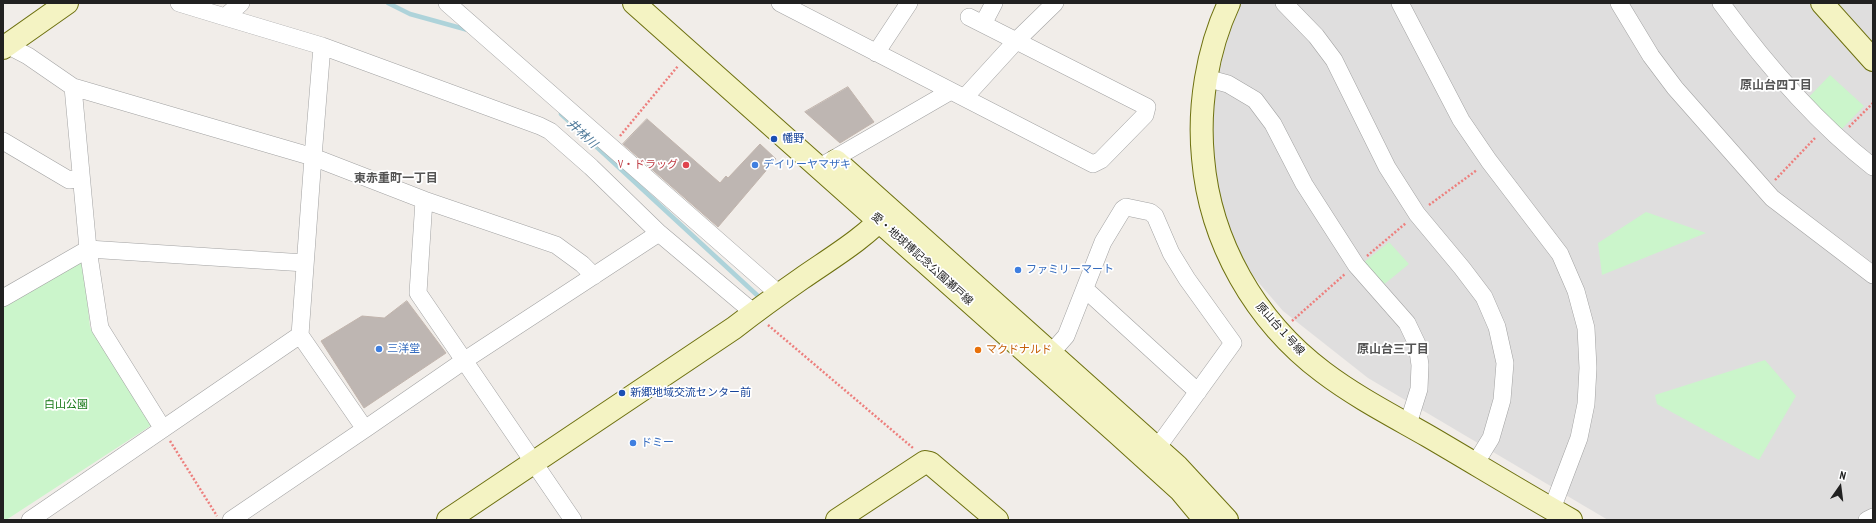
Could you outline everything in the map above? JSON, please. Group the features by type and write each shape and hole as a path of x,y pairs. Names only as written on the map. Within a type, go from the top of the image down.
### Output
{"street":[{"path":"4,45 67,3"},
{"path":"179,3 322,46 550,131 591,167 659,233 754,313"},
{"path":"225,17 241,3"},
{"path":"447,3 779,294"},
{"name":"愛・地球博記念公園瀬戸線","path":"634,3 689,52 827,163"},
{"name":"愛・地球博記念公園瀬戸線","path":"657,3 885,216 1152,454 1203,492 1227,520"},
{"path":"780,3 1093,164 1101,160 1146,115 1147,107 976,20 994,3"},
{"path":"876,53 909,3"},
{"path":"827,163 958,94 1017,40 1054,3"},
{"name":"原山台１号線","path":"1229,3 1220,26 1206,78 1201,136 1205,183 1227,254 1258,306 1300,354 1324,373 1571,520"},
{"path":"1284,3 1316,36 1334,60 1387,167 1417,214 1484,297 1497,327 1505,363 1502,400 1491,438 1475,464"},
{"path":"1400,3 1461,120 1489,161 1560,254 1576,291 1586,328 1588,368 1586,404 1579,438 1552,509"},
{"path":"1619,3 1650,56 1675,88 1772,198 1873,275"},
{"path":"1721,3 1778,74 1832,132 1873,167"},
{"path":"1822,3 1873,60"},
{"path":"4,45 28,56 72,87 313,157 424,200 556,245 582,264 594,276"},
{"path":"322,46 300,335 365,428"},
{"path":"1206,78 1228,84 1255,100 1274,124 1304,184 1356,265 1407,323 1417,344 1420,365 1419,389 1408,424"},
{"path":"72,87 88,249 100,328 163,429"},
{"path":"3,141 69,180 81,178"},
{"path":"424,200 418,293 573,520"},
{"path":"1051,353 1066,336 1103,242 1123,209 1126,207 1150,212 1155,216 1171,253 1187,279 1207,309 1233,343 1152,454"},
{"path":"448,520 728,333 779,294 848,247 885,216"},
{"name":"愛・地球博記念公園瀬戸線","path":"885,216 1051,353 1152,454 1205,520"},
{"path":"231,520 465,360 659,233"},
{"path":"3,298 88,249 305,263"},
{"path":"1085,289 1198,392"},
{"path":"30,520 300,335"},
{"path":"839,519 926,462 930,463 997,520"},
{"path":"1867,520 1873,517"}],"path":[{"path":"611,147 689,52"},
{"path":"1765,190 1832,132 1873,103"},
{"path":"1280,332 1417,214 1489,161"},
{"path":"754,313 930,463"},
{"path":"163,429 220,520"}],"shaded area":[{"path":"1241,3 1873,3 1873,520 1608,520 1368,378 1283,311 1253,276 1228,233 1212,191 1212,89 1227,37"}],"green space":[{"path":"1830,75 1864,106 1839,132 1806,100"},
{"path":"1646,212 1706,233 1602,275 1598,243"},
{"path":"1389,242 1409,264 1382,286 1363,263"},
{"name":"白山公園","path":"83,258 90,327 155,423 6,520 3,520 3,305"},
{"path":"1765,360 1796,396 1759,460 1657,404 1655,395"}],"building":[{"path":"848,87 874,122 840,143 805,112"},
{"path":"647,119 720,183 726,176 728,178 760,144 776,159 718,227 623,144"},
{"path":"407,301 446,353 364,408 321,341 362,316 384,318"}],"waterway":[{"name":"井林川","path":"388,3 410,14 468,30"},
{"name":"井林川","path":"561,114 758,296"}],"place":[{"name":"幡野","path":"774,139"},
{"name":"V・ドラッグ","path":"686,165"},
{"name":"デイリーヤマザキ","path":"755,165"},
{"name":"ファミリーマート","path":"1018,270"},
{"name":"三洋堂","path":"379,349"},
{"name":"マクドナルド","path":"978,350"},
{"name":"新郷地域交流センター前","path":"622,393"},
{"name":"ドミー","path":"633,443"}],"district":[{"name":"原山台四丁目","path":"1776,86"},
{"name":"東赤重町一丁目","path":"396,179"},
{"name":"原山台三丁目","path":"1393,350"}]}
